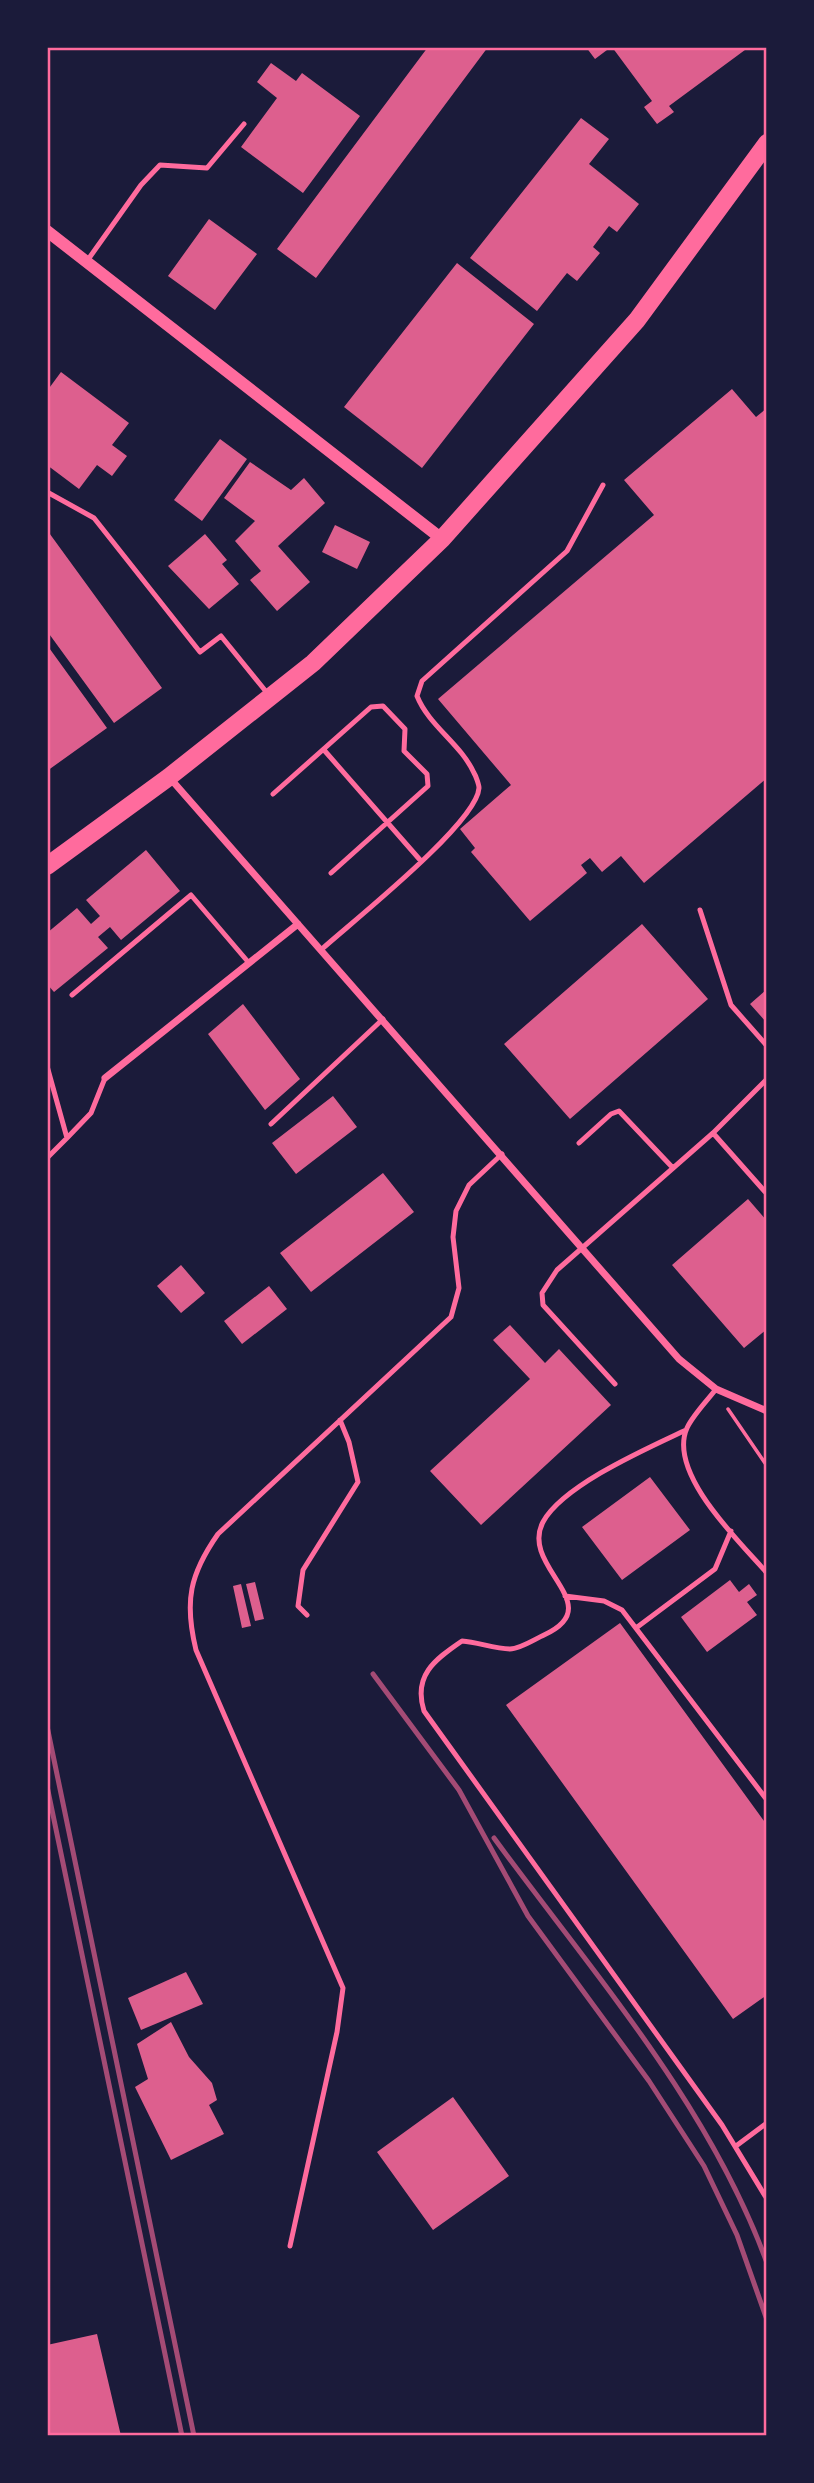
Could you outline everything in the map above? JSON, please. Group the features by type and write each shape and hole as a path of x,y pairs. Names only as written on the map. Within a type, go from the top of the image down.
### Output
{"highway":[{"path":"47,866 169,777 313,663 442,540 637,320 767,143"}],"street":[{"path":"47,231 442,540"},
{"path":"169,777 583,1246 679,1359 716,1389 767,1411"},
{"path":"105,1077 298,924"}],"lane":[{"path":"87,261 141,185 160,165 207,168 244,124"},
{"path":"322,949 447,839 474,801 479,788 474,771 422,710 417,696 422,681 566,551 603,485"},
{"path":"47,492 94,518 200,652 221,636 270,697"},
{"path":"273,794 377,705 383,706 405,729 404,751 430,780 428,786 331,873"},
{"path":"324,750 421,861"},
{"path":"72,995 191,895 249,963"},
{"path":"700,910 731,1005 767,1046"},
{"path":"271,1124 383,1019"},
{"path":"47,1066 67,1138"},
{"path":"47,1158 91,1113 105,1077"},
{"path":"615,1384 543,1305 542,1293 550,1279 583,1246 713,1133 767,1079"},
{"path":"579,1143 611,1114 619,1111 673,1168"},
{"path":"713,1133 767,1194"},
{"path":"290,2246 344,1988 197,1650 190,1623 190,1591 200,1560 218,1534 451,1317 459,1288 453,1237 456,1211 469,1185 502,1154"},
{"path":"716,1389 686,1430 605,1469 554,1508 543,1522 537,1539 542,1557 570,1604 569,1615 560,1628 511,1649 462,1641 422,1677 418,1694 424,1711 736,2146 767,2199"},
{"path":"307,1615 298,1606 303,1570 358,1482 349,1442 340,1420"},
{"path":"686,1430 685,1464 711,1508 767,1573"},
{"path":"636,1628 715,1569 730,1531"},
{"path":"565,1596 604,1601 615,1606 636,1628 767,1800"},
{"path":"736,2146 767,2123"}],"path":[{"path":"716,1389 767,1466"}],"building":[{"path":"428,47 488,47 316,278 277,249"},
{"path":"586,47 611,47 595,59"},
{"path":"612,47 749,47 669,106 674,112 657,124 644,107 652,101"},
{"path":"271,63 296,81 302,73 360,116 303,193 241,147 277,98 257,82"},
{"path":"581,118 609,139 589,164 639,204 617,232 609,226 593,247 600,253 577,281 567,273 537,311 470,258"},
{"path":"209,219 257,254 215,310 168,276"},
{"path":"457,263 534,324 422,468 344,407"},
{"path":"61,372 129,423 112,445 127,456 112,476 97,465 79,489 47,465 47,391"},
{"path":"732,389 756,417 767,408 767,778 644,883 621,856 602,872 590,858 581,865 587,873 530,921 471,852 475,848 460,829 511,785 438,699 654,515 624,480"},
{"path":"220,439 247,459 202,521 174,500"},
{"path":"250,462 291,490 304,478 325,503 278,546 310,582 277,611 250,580 261,571 235,541 255,521 224,498"},
{"path":"335,525 370,542 357,569 322,552"},
{"path":"47,530 162,688 114,723 47,631"},
{"path":"205,534 227,560 222,564 239,584 209,609 168,566"},
{"path":"47,645 107,728 47,771"},
{"path":"146,850 180,891 121,940 110,927 98,937 108,948 54,992 47,984 47,933 77,908 91,924 100,916 86,900"},
{"path":"642,924 708,999 570,1119 504,1044"},
{"path":"767,989 767,1023 750,1004"},
{"path":"243,1004 300,1079 265,1110 208,1034"},
{"path":"333,1096 357,1127 296,1174 272,1143"},
{"path":"383,1173 414,1212 311,1292 280,1253"},
{"path":"748,1199 767,1221 767,1329 744,1348 672,1265"},
{"path":"181,1265 205,1293 181,1313 157,1286"},
{"path":"269,1286 287,1309 242,1344 224,1321"},
{"path":"510,1325 545,1363 559,1349 611,1405 481,1525 430,1471 530,1379 493,1340"},
{"path":"650,1477 690,1530 622,1580 582,1527"},
{"path":"730,1580 739,1592 749,1584 757,1595 747,1602 757,1615 707,1652 681,1617"},
{"path":"255,1582 264,1619 255,1621 246,1584"},
{"path":"241,1584 251,1626 242,1628 233,1586"},
{"path":"620,1623 767,1825 767,1995 733,2019 506,1705"},
{"path":"186,1972 203,2004 141,2030 128,1998"},
{"path":"171,2022 189,2057 212,2083 217,2100 209,2105 224,2134 171,2160 135,2087 148,2079 137,2044"},
{"path":"453,2097 509,2176 433,2230 377,2152"},
{"path":"97,2334 121,2436 47,2436 47,2345"}],"railway":[{"path":"373,1674 459,1790 528,1916 649,2081 704,2166 737,2235 767,2320"},
{"path":"47,1726 194,2436"},
{"path":"47,1786 182,2436"},
{"path":"494,1838 609,1990 681,2094 714,2148 743,2205 767,2263"}]}
